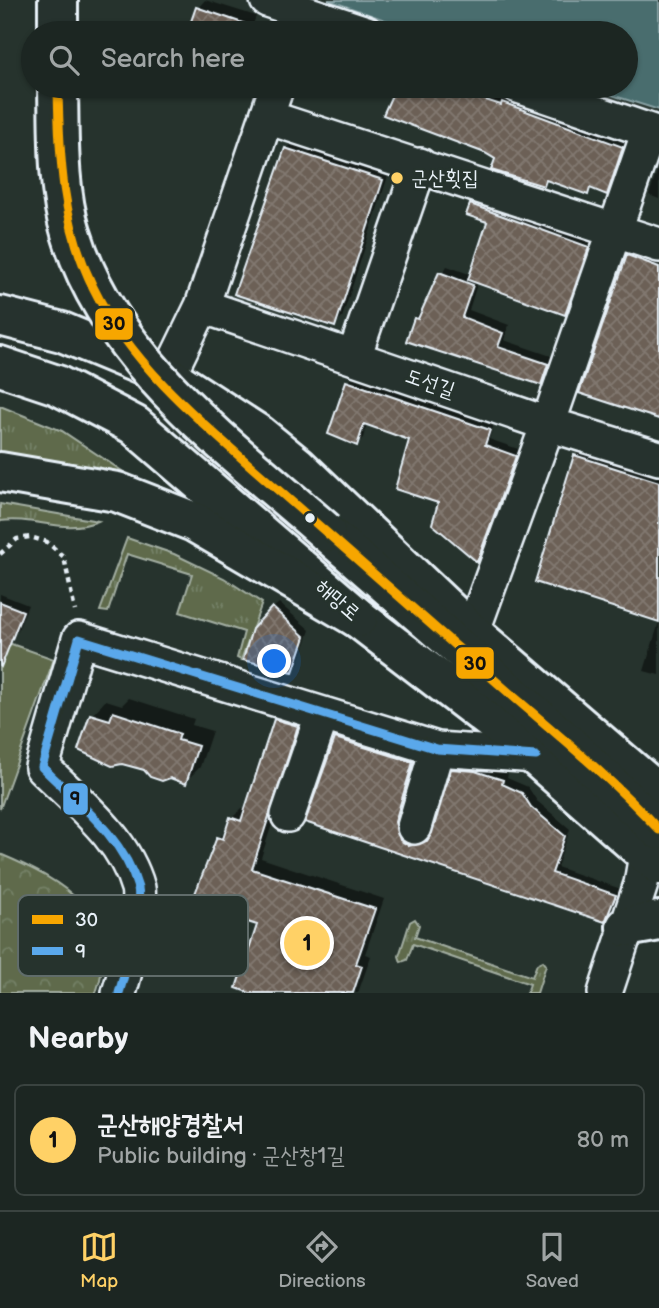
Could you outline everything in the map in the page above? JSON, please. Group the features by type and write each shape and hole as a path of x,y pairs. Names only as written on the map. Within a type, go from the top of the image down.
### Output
{"main road":[{"path":"58,0 58,21"},
{"path":"59,98 64,185 71,233 93,287 114,324 165,385 326,532 560,736 655,827"},
{"path":"0,316 62,332 168,376 259,435 297,466 472,634 655,827"},
{"name":"해망로","path":"0,366 57,385 134,425 358,618 536,756 655,827"},
{"path":"0,472 117,492 194,522 358,618"}],"street":[{"path":"267,0 297,21"},
{"path":"472,634 614,231 654,132 553,98"},
{"path":"168,376 202,306 272,101 419,165 659,245"},
{"path":"354,357 419,165"},
{"name":"도선길","path":"202,306 548,424 659,458"},
{"path":"138,895 139,889 117,846 79,799 42,767 79,639 437,749 536,756"},
{"path":"288,815 322,715"},
{"path":"414,827 437,749"},
{"path":"605,993 643,924 641,884 655,827"},
{"path":"119,993 123,976"}],"path":[{"path":"0,554 17,539 30,537 47,542 64,557 79,639"}],"green space":[{"path":"0,406 62,431 137,481 0,456"},
{"path":"0,504 98,521 85,525 61,526 0,521"},
{"path":"127,538 174,554 224,578 262,603 241,660 237,658 244,632 180,612 192,574 127,554 108,612 100,611"},
{"path":"0,640 54,659 0,809"},
{"path":"0,854 45,876 72,895 18,895 18,976 100,976 96,993 0,993"},
{"path":"415,919 419,925 415,937 532,977 537,964 543,961 546,965 537,993 527,993 530,984 413,944 407,960 401,962 399,956 410,922"}],"water":[{"path":"328,0 659,0 659,110 621,98 638,98 638,21 388,21"}],"building":[{"path":"196,7 237,21 191,21"},
{"path":"391,98 479,98 501,105 502,102 623,147 607,195 590,188 588,195 546,180 544,186 491,170 495,159 485,153 383,115"},
{"path":"285,148 383,180 335,327 234,294"},
{"path":"470,204 589,247 565,315 468,280 487,222 466,215"},
{"path":"627,255 659,267 659,419 579,393"},
{"path":"439,272 473,285 462,317 503,333 498,347 548,364 541,385 406,341 414,318 418,319"},
{"path":"346,381 490,430 485,445 516,456 477,562 432,524 438,503 395,489 409,440 364,424 357,446 328,434"},
{"path":"574,455 659,482 659,622 535,582"},
{"path":"0,602 23,611 1,667 0,666"},
{"path":"272,607 305,637 293,672 243,660 252,629"},
{"path":"113,712 180,734 178,740 198,746 186,784 170,778 162,781 150,777 144,770 122,764 112,766 78,750 90,714 110,720"},
{"path":"274,719 298,726 252,869 375,909 356,964 362,966 353,993 250,993 236,988 240,976 248,976 248,952 257,925 248,922 248,895 194,895 217,837 223,839 230,817 241,821"},
{"path":"335,738 413,762 395,822 400,840 409,846 427,841 432,833 451,769 475,771 503,780 502,784 522,793 531,807 565,836 552,873 616,895 605,922 305,822"}],"transit line":[{"name":"30","path":"58,98 64,189 83,263 109,317 151,371 200,421 585,758 659,830"},
{"name":"9","path":"139,895 131,870 111,837 42,767 79,639 437,749 536,756"},
{"name":"9","path":"119,993 124,976"}],"place":[{"name":"군산횟집","path":"397,178"},
{"name":"군산해양경찰서","path":"307,943"}]}
